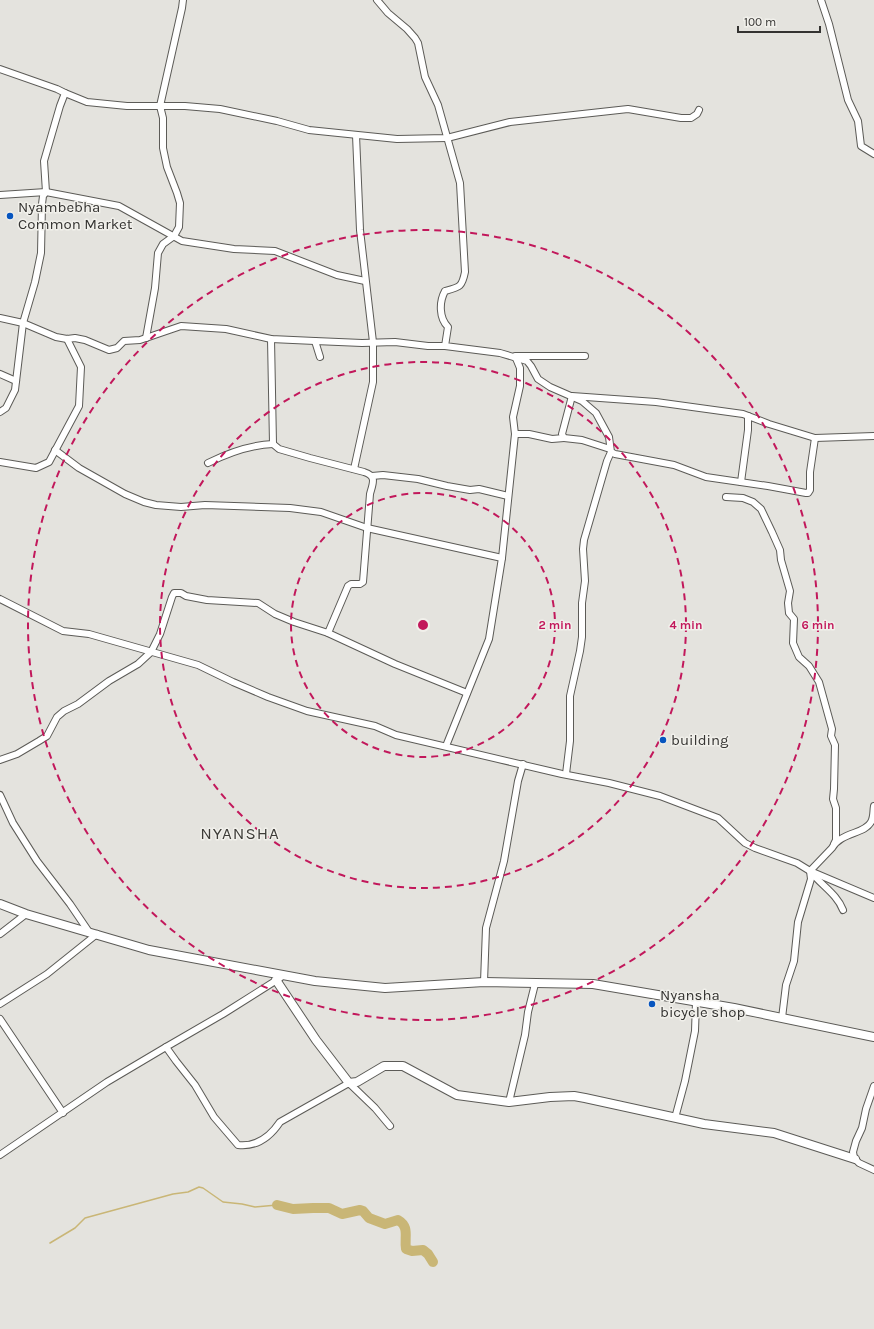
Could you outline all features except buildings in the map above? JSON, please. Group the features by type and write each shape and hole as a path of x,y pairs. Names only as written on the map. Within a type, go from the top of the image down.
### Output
{"street":[{"path":"146,338 155,288 158,253 163,244 174,236 179,227 180,203 167,166 163,148 163,118 160,106 183,0"},
{"path":"377,0 388,13 407,29 418,43 425,77 438,105 460,183 465,272 463,282 460,286 446,292 442,297 441,316 444,323 448,327 445,346"},
{"path":"821,0 829,24 848,100 858,121 861,146 874,154"},
{"path":"0,69 57,89 88,102 128,106 185,106 220,109 277,121 309,130 397,139 447,138 510,122 628,109 681,118 691,118 697,114 699,110"},
{"path":"0,412 6,408 15,390 23,323 35,282 41,253 42,204 46,192 44,161 65,93"},
{"path":"354,469 373,382 373,342 360,230 356,135"},
{"path":"0,195 46,192 118,206 182,240 234,249 275,251 337,276 365,281"},
{"path":"0,318 23,323 56,337 85,340 109,350 116,348 124,340 140,340 181,326 226,329 271,339 395,342 500,352 527,361 538,379 542,382 582,401 596,414 609,437 611,450 584,540 583,549 585,581 582,603 582,637 570,696 570,741 566,774"},
{"path":"0,462 36,468 49,462 80,406 81,367 67,339"},
{"path":"271,339 273,444 278,449 354,469 372,476 383,475 418,479 447,486 479,490 508,496"},
{"path":"315,341 320,357"},
{"path":"515,356 585,356"},
{"path":"446,746 490,639 502,558 515,434 513,417 520,386 520,368 515,356"},
{"path":"0,374 16,381"},
{"path":"572,396 656,402 743,414 769,424 815,438 874,436"},
{"path":"564,438 562,434 572,396"},
{"path":"742,482 748,430 748,416"},
{"path":"515,434 529,434 552,439 564,438 582,440 611,450 615,454 674,466 706,477 808,493 810,490 810,472 815,438"},
{"path":"208,463 254,446 273,444"},
{"path":"55,450 78,468 125,494 156,505 290,508 321,512 367,528 502,558"},
{"path":"328,633 348,586 363,582 370,494 373,482 372,476"},
{"path":"726,497 748,499 758,506 780,550 781,560 790,591 788,604 789,613 794,619 793,643 799,658 810,666 819,682 832,729 831,736 835,745 833,799 836,808 836,828 834,844"},
{"path":"0,760 17,754 46,736 57,717 64,711 78,704 109,681 138,664 151,652 160,634 172,597 174,593 178,592 186,596 207,600 258,603 275,614 328,633 394,664 467,692"},
{"path":"0,599 63,631 89,634 198,665 268,697 307,710 375,726 396,735 660,796 718,818 745,843 769,854 797,863 810,871 874,898"},
{"path":"484,982 486,928 504,861 518,781 523,764"},
{"path":"0,795 13,823 37,861 93,933"},
{"path":"810,871 841,838 871,826 874,806"},
{"path":"810,871 817,881 838,899 843,910"},
{"path":"782,1018 786,985 794,961 798,922 812,879 810,871"},
{"path":"0,904 26,914 149,950 315,981 385,988 484,982 593,984 782,1018 874,1037"},
{"path":"0,934 26,914"},
{"path":"0,1004 47,974 93,933"},
{"path":"0,1155 107,1082 223,1014 284,975"},
{"path":"276,980 316,1040 349,1083 366,1099 390,1126"},
{"path":"509,1102 526,1031 528,1012 535,984"},
{"path":"675,1118 685,1081 695,1031 696,1002"},
{"path":"0,1019 63,1113"},
{"path":"166,1047 195,1085 214,1117 238,1145 246,1146 265,1138 280,1122 349,1083 357,1082 384,1066 403,1066 456,1095 509,1102 550,1097 574,1096 704,1124 774,1134 855,1159 869,1169 874,1170"},
{"path":"855,1159 853,1152 854,1147 862,1128 866,1109 874,1086"}],"waterway":[{"path":"50,1243 75,1228 85,1218 173,1194 188,1192 199,1187 203,1188 223,1202 255,1207 277,1205"},
{"path":"277,1205 293,1209 329,1208 342,1214 360,1210 363,1211 369,1218 385,1224 398,1220 402,1223 405,1229 406,1249 412,1251 423,1250 428,1254 433,1262"}],"place":[{"name":"Nyambebha Common Market","path":"10,216"},
{"name":"building","path":"663,740"},
{"name":"Nyansha bicycle shop","path":"652,1004"}],"district":[{"name":"NYANSHA","path":"240,833"}]}
